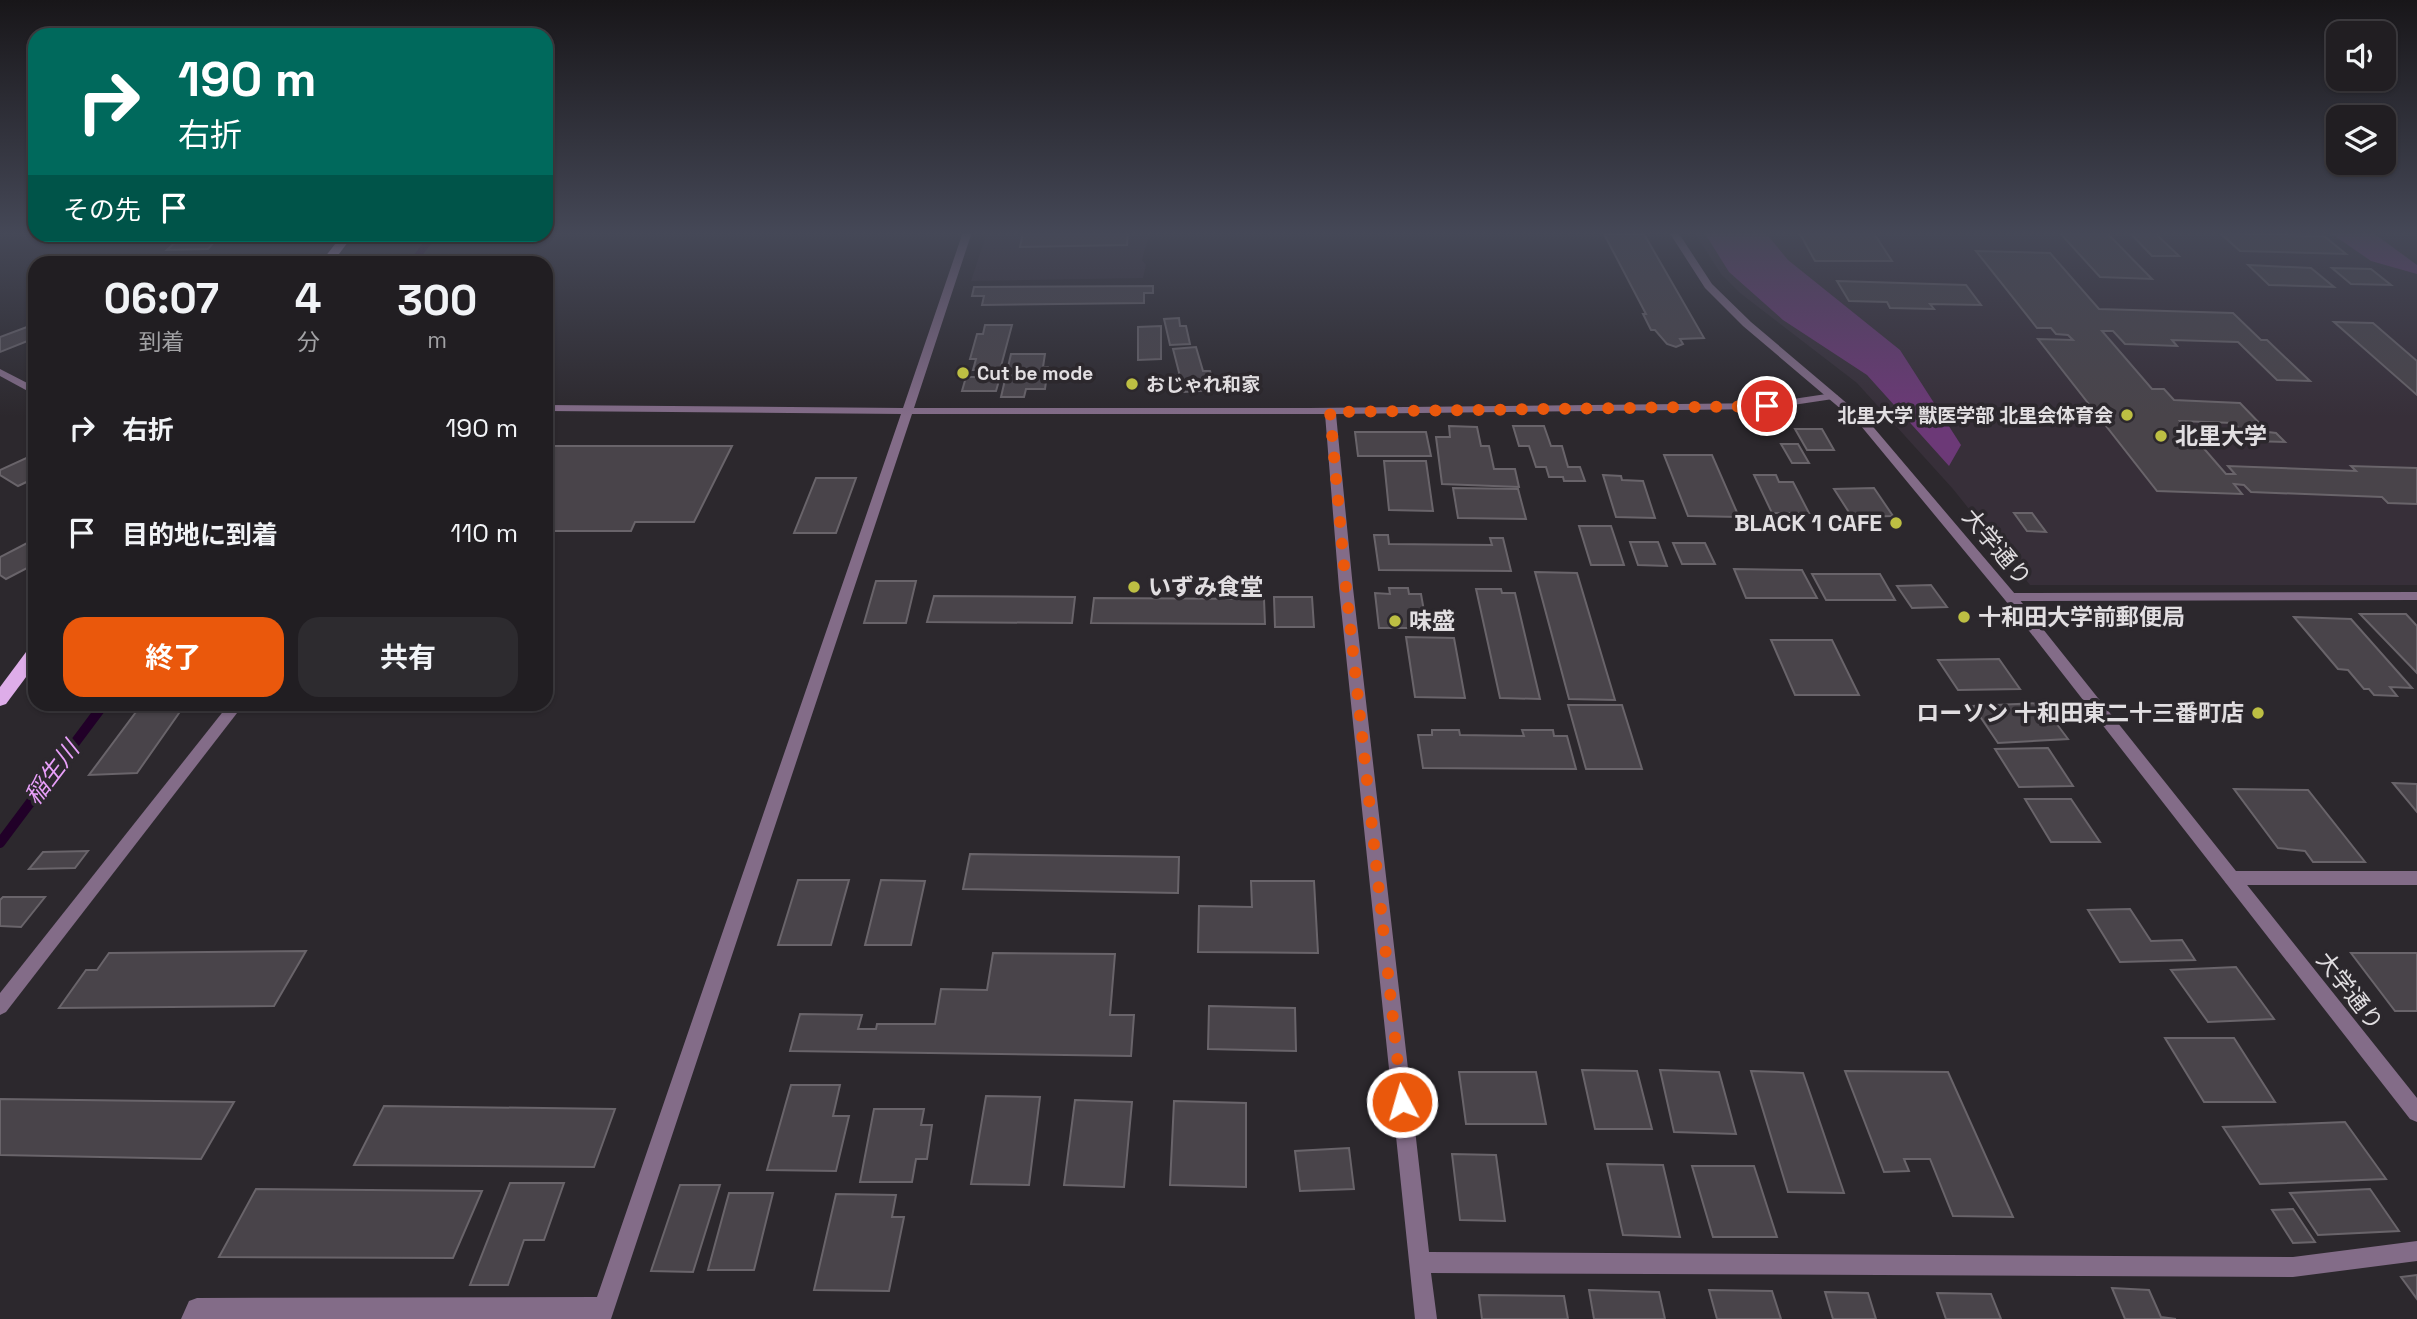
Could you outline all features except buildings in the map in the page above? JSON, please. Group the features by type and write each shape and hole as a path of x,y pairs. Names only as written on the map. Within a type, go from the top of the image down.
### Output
{"main road":[{"path":"0,700 28,662"}],"street":[{"path":"192,1319 197,1310 602,1313 946,294"},
{"name":"大学通り","path":"1716,294 1747,324 1865,424 2010,597 2417,1113"},
{"path":"0,372 28,387"},
{"path":"553,408 905,412 1330,412 1767,406 1833,396"},
{"path":"1330,412 1346,588 1426,1319"},
{"path":"2010,597 2417,596"},
{"path":"0,1007 232,711"},
{"path":"2232,878 2417,878"},
{"path":"1420,1262 2293,1267 2417,1251"}],"shaded area":[{"name":"北里大学","path":"1741,294 2417,294 2417,585 2030,585 1953,489 1857,383"},
{"path":"1753,294 1830,294 1900,350 1961,445 1949,466 1867,375 1783,320"}],"waterway":[{"name":"稲生川","path":"0,843 99,711"}],"place":[{"name":"Cut be mode","path":"963,373"},
{"name":"おじゃれ和家","path":"1132,384"},
{"name":"北里大学 獣医学部 北里会体育会","path":"2127,415"},
{"name":"北里大学","path":"2161,436"},
{"name":"BLACK 1 CAFE","path":"1896,523"},
{"name":"いずみ食堂","path":"1134,587"},
{"name":"十和田大学前郵便局","path":"1964,617"},
{"name":"味盛","path":"1395,621"},
{"name":"ローソン 十和田東二十三番町店","path":"2258,713"}],"route":[{"path":"1402,1102 1346,588 1330,412 1767,406"}]}
